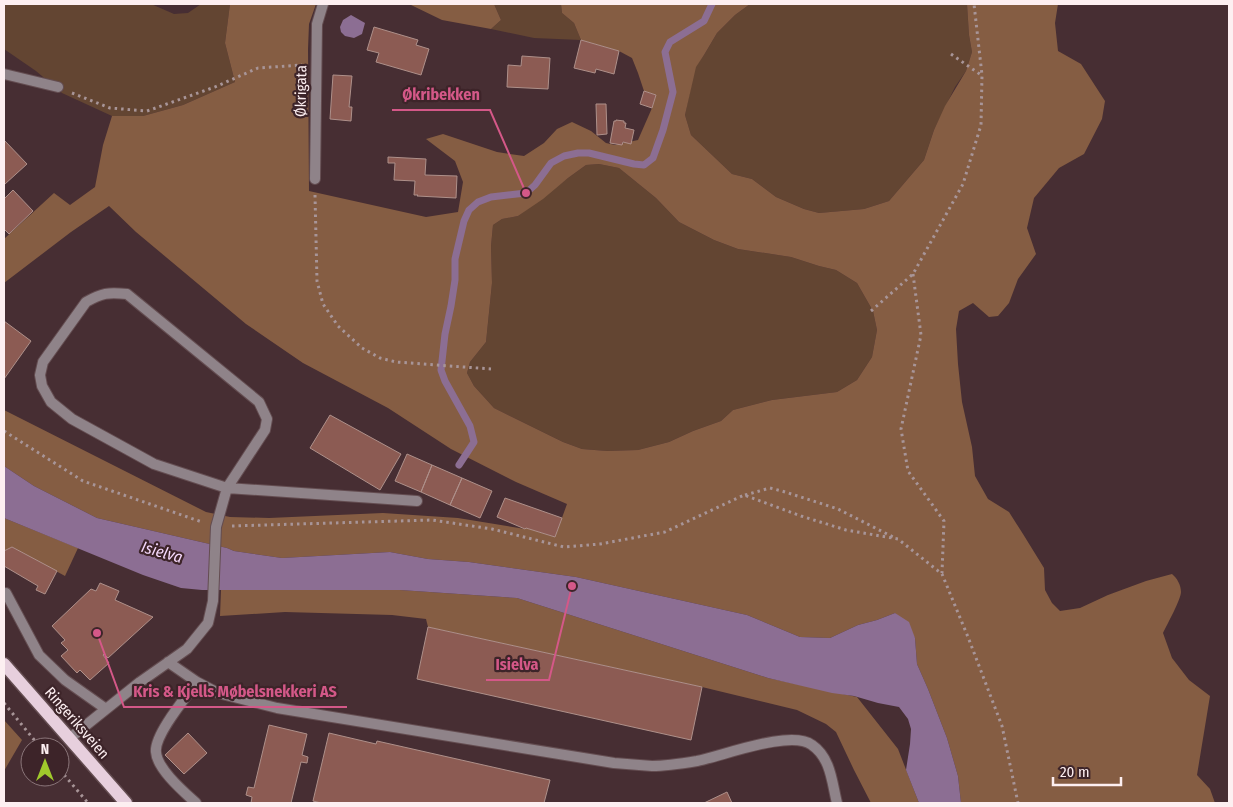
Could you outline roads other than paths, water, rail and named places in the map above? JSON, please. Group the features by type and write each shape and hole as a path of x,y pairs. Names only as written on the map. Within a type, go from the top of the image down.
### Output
{"main road":[{"name":"Ringeriksveien","path":"4,664 69,737"},
{"name":"Ringeriksveien","path":"70,738 126,803"}],"lane":[{"name":"Økrigata","path":"315,180 317,24 322,4"},
{"path":"4,74 58,87"},
{"path":"70,738 140,682 187,649 208,623 213,601 216,527 227,488 265,430 267,419 259,402 127,294 110,292 96,296 86,302 43,362 40,375 42,386 51,402 72,419 154,464 227,488 417,501"},
{"path":"6,593 39,655 66,680 106,710"},
{"path":"168,662 197,682 218,693 277,708 614,763 654,766 697,761 774,741 793,739 812,744 823,756 830,771 837,803"},
{"path":"196,803 178,786 160,764 155,751 161,732 197,682"}],"water":[{"path":"351,15 365,23 362,34 354,38 345,36 341,32 340,27 343,20"},
{"path":"4,466 34,486 97,518 234,551 282,558 390,552 428,559 469,562 576,577 747,615 800,637 830,638 858,625 895,613 909,622 915,638 917,664 947,738 958,776 961,803 919,803 906,770 911,729 908,719 899,707 768,678 517,598 400,590 202,590 181,588 143,575 4,518"}],"waterway":[{"path":"459,465 474,442 470,426 445,381 441,370 445,334 455,280 455,259 464,221 469,210 478,202 491,197 526,193 535,185 551,163 564,156 589,153 644,165 653,158 673,92 665,52 670,42 704,21 712,4"}],"place":[{"name":"Økribekken","path":"526,193"},
{"name":"Isielva","path":"572,586"},
{"name":"Kris & Kjells Møbelsnekkeri AS","path":"97,633"}]}
